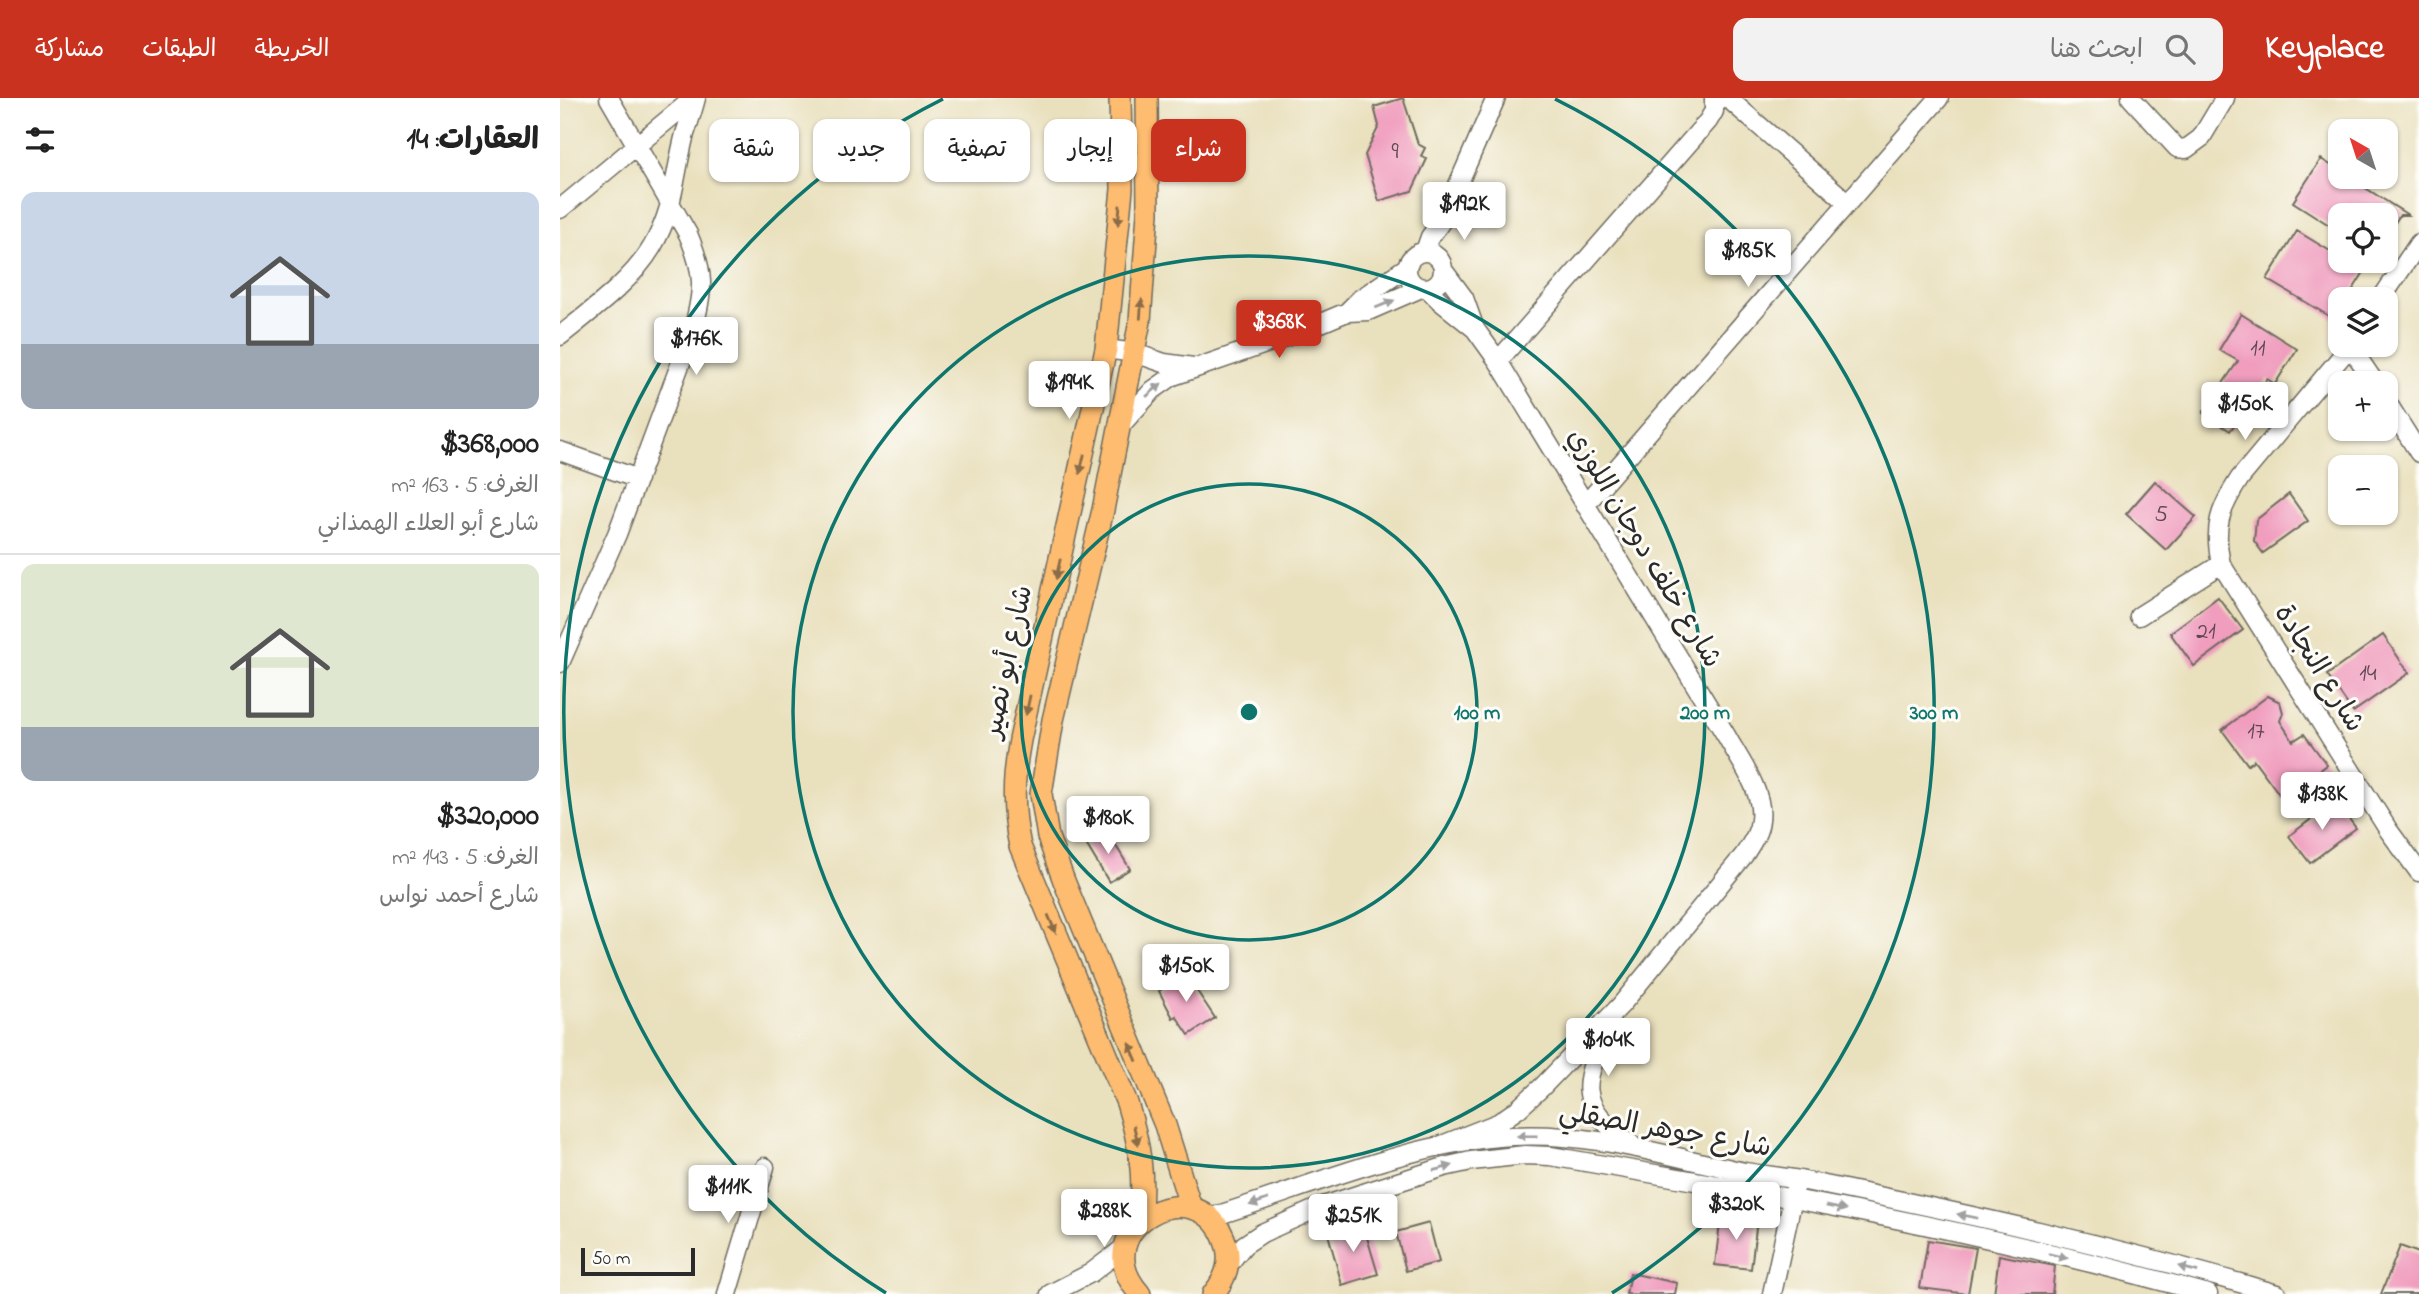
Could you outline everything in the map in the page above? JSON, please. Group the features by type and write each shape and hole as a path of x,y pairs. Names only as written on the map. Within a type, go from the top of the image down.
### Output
{"main road":[{"name":"شارع أبو نصير","path":"1120,98 1122,189 1105,349 1020,740 1013,793 1014,820 1020,846 1108,1056 1138,1138 1143,1171 1140,1220"},
{"name":"شارع أبو نصير","path":"1147,98 1148,213 1140,321 1122,424 1054,720 1041,794 1048,837 1064,881 1200,1213 1221,1231 1227,1247 1228,1265"},
{"path":"1140,1294 1130,1283 1124,1265 1125,1247 1130,1233 1140,1220 1151,1212 1164,1208 1177,1206 1200,1213"},
{"path":"1215,1294 1228,1265"}],"street":[{"path":"560,663 638,479 694,330 702,298 698,258 671,204 609,98"},
{"path":"560,209 695,98"},
{"path":"563,328 639,266 652,247 671,204 695,98"},
{"path":"1347,312 1368,312 1439,282 1437,260 1445,239 1443,219 1496,98"},
{"path":"1498,361 1708,121 1714,111 1714,98"},
{"path":"1724,98 1731,101 1848,203"},
{"path":"1586,505 1939,98"},
{"path":"2131,98 2177,148 2186,149 2201,138 2225,98"},
{"path":"2389,287 2419,243"},
{"path":"1122,424 1159,385 1173,376 1297,333 1347,312 1360,299 1407,267 1413,256 1437,260"},
{"name":"شارع خلف دوجان اللوزي","path":"1437,260 1464,298 1475,329"},
{"path":"1407,267 1410,280 1424,288"},
{"name":"شارع خلف دوجان اللوزي","path":"1424,288 1475,329 1498,361 1727,737 1755,789 1760,804 1760,819 1755,836 1744,855 1621,1005 1568,1062 1518,1110 1498,1123 1437,1147"},
{"path":"1105,349 1135,353 1164,363 1196,368"},
{"path":"2139,616 2221,564 2217,546 2217,524 2225,502 2241,478 2341,357"},
{"path":"2398,420 2419,453"},
{"path":"560,451 638,479"},
{"name":"شارع النجادة","path":"2221,564 2389,831 2419,872"},
{"name":"شارع خلف دوجان اللوزي","path":"1621,1005 1592,1064 1589,1092 1593,1108 1606,1126 1636,1148"},
{"name":"شارع جوهر الصقلي","path":"1200,1213 1437,1147 1494,1137 1528,1135 1580,1139 1636,1148 1797,1180 2064,1238 2277,1294"},
{"name":"شارع جوهر الصقلي","path":"1228,1265 1244,1245 1262,1233 1320,1207 1444,1167 1488,1158 1550,1156 1714,1183 1964,1234 2126,1271 2208,1294"},
{"path":"727,1294 765,1167"},
{"path":"1772,1294 1797,1180"},
{"path":"1050,1294 1091,1273 1125,1247"}],"building":[{"path":"1403,98 1418,144 1425,148 1421,156 1427,159 1412,191 1379,201 1365,155 1379,126 1374,107"},
{"path":"2321,159 2328,163 2328,189 2367,189 2389,203 2328,203 2328,224 2293,202"},
{"path":"2398,209 2408,215 2400,215 2398,218"},
{"path":"2297,231 2328,250 2328,273 2363,273 2355,287 2328,287 2328,315 2267,279"},
{"path":"2241,314 2297,349 2275,384 2267,379 2230,431 2203,413 2238,361 2219,350"},
{"path":"2155,481 2196,517 2166,550 2126,514"},
{"path":"2289,494 2308,521 2263,553 2254,541 2256,520"},
{"path":"2218,597 2243,630 2194,666 2170,633"},
{"path":"2383,635 2409,673 2353,712 2327,675"},
{"path":"2268,696 2280,702 2283,713 2280,721 2293,741 2304,734 2327,765 2282,798 2254,760 2248,765 2222,730"},
{"path":"2335,801 2356,828 2310,863 2289,836"},
{"path":"1107,831 1130,869 1109,882 1086,844"},
{"path":"1185,973 1215,1018 1189,1035 1176,1016 1173,1018 1159,991"},
{"path":"1721,1215 1757,1220 1751,1269 1715,1265"},
{"path":"1429,1223 1439,1262 1406,1271 1396,1232"},
{"path":"1363,1224 1378,1274 1342,1285 1328,1234"},
{"path":"1928,1240 1976,1248 1968,1294 1920,1288"},
{"path":"2400,1246 2419,1253 2419,1294 2381,1294"},
{"path":"1999,1255 2055,1266 2052,1294 1994,1294"},
{"path":"1630,1273 1677,1283 1675,1294 1626,1294"}]}
